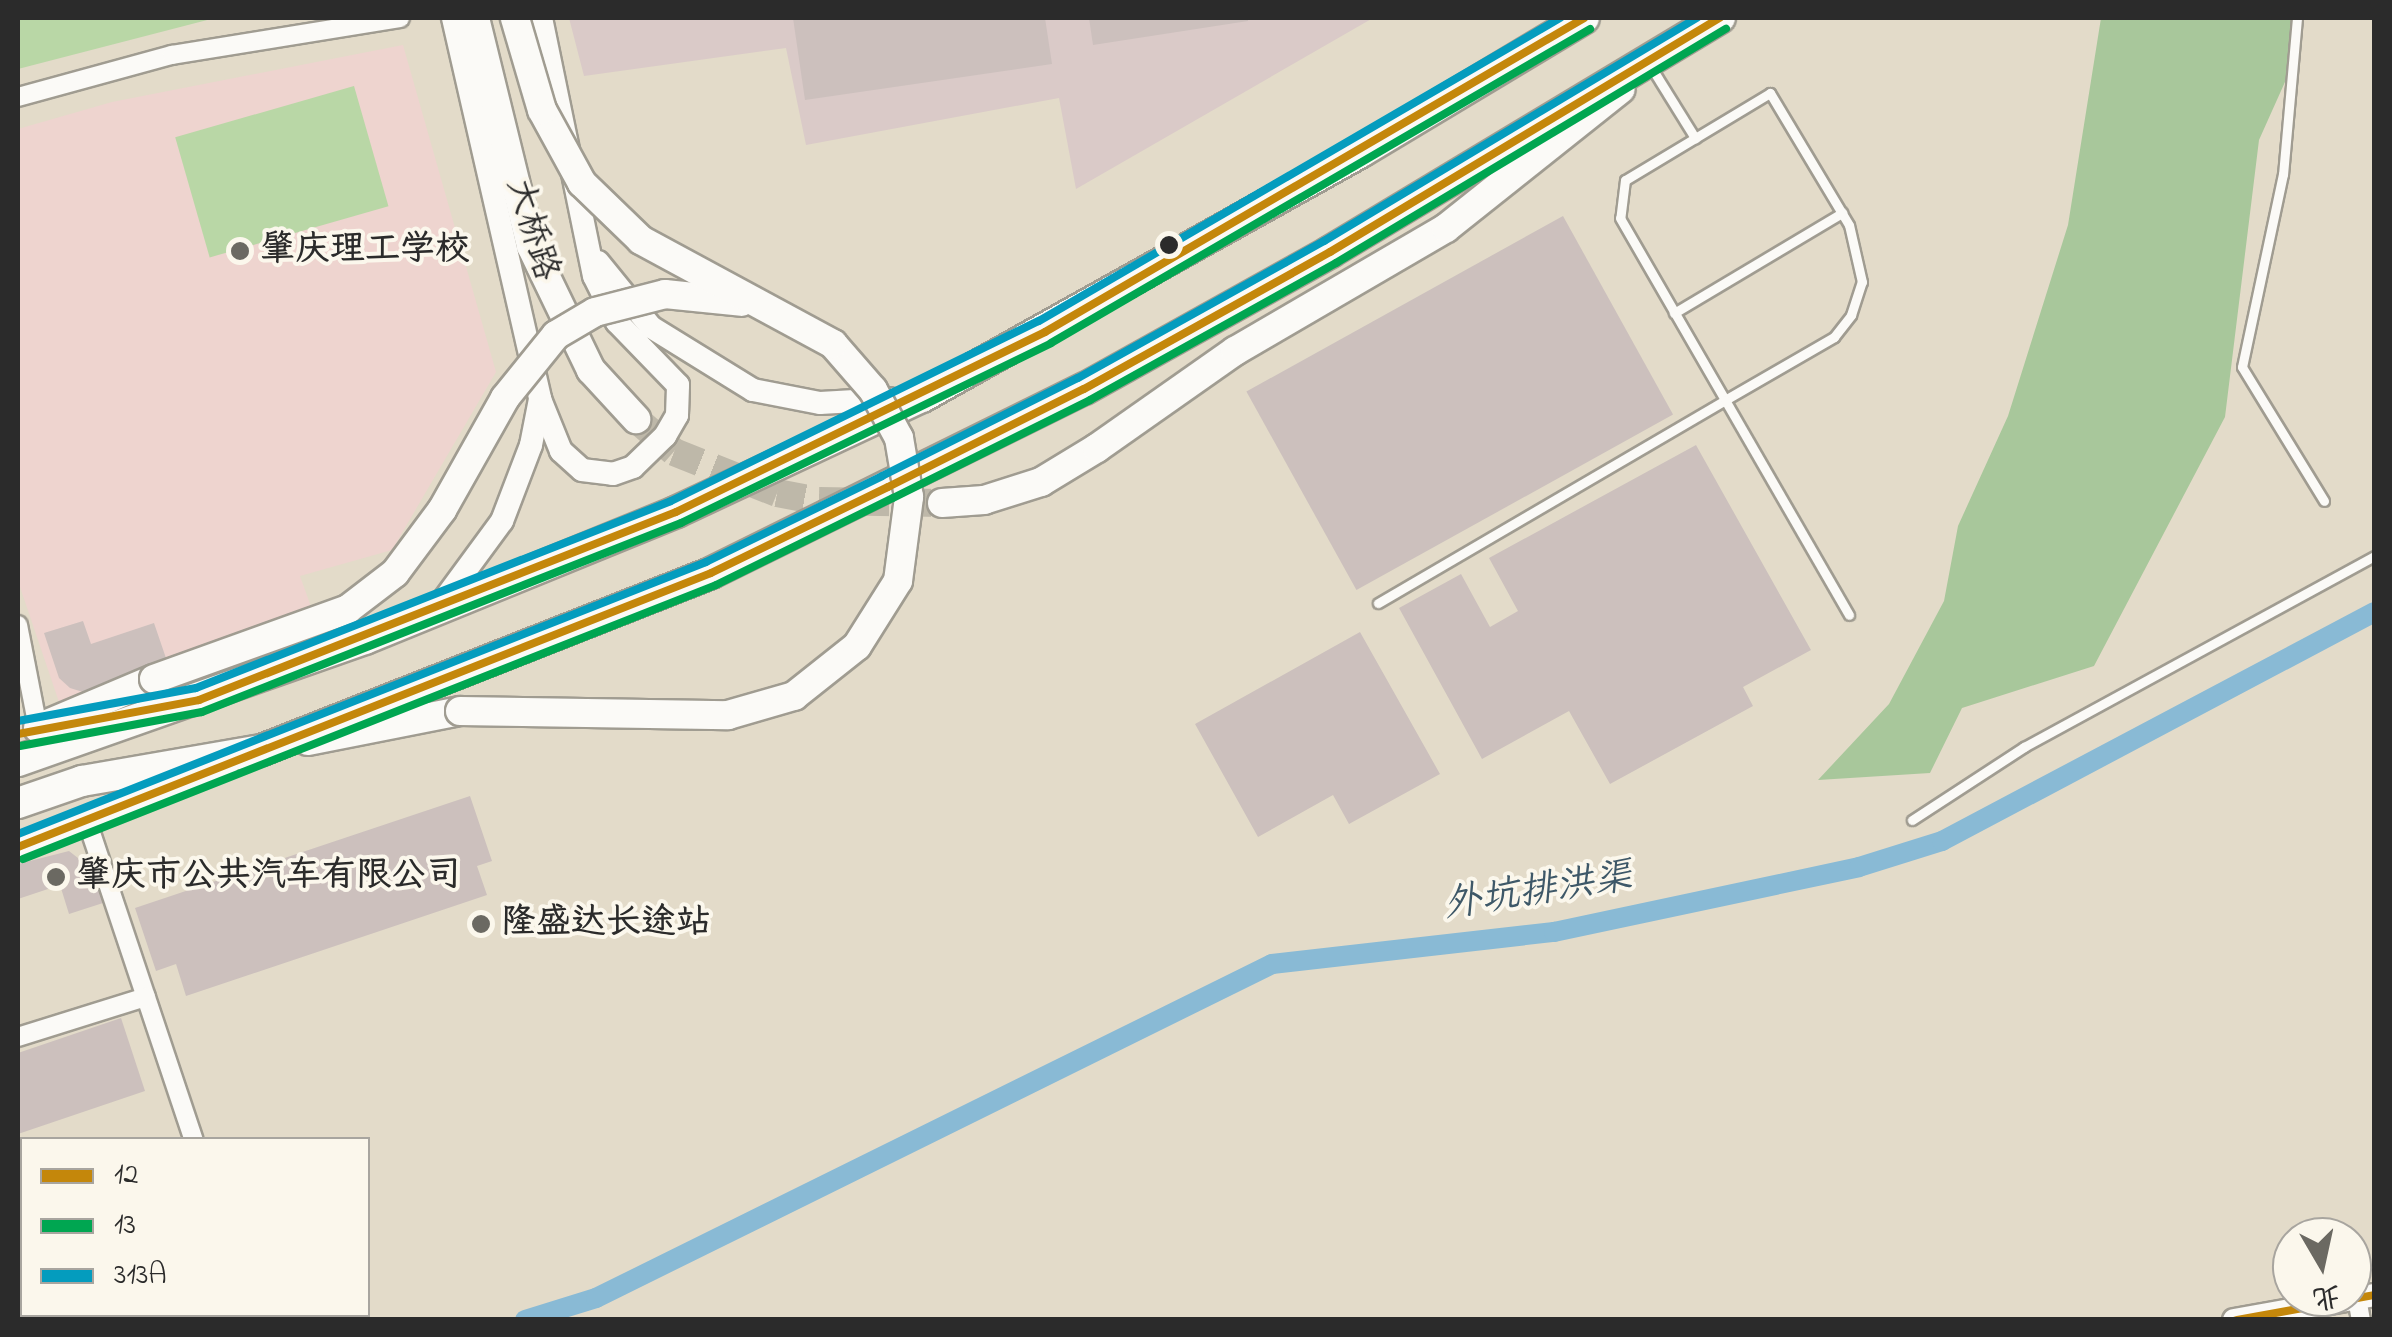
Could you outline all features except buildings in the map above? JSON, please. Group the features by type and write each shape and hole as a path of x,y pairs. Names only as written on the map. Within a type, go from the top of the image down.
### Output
{"highway":[{"path":"18,760 199,700 437,609 676,512 922,397 1361,152 1584,18"},
{"path":"18,803 82,781 262,750 711,573 1084,390 1650,64 1720,18"}],"main road":[{"name":"大桥路","path":"474,18 537,261 591,370 636,419"},
{"path":"262,750 460,711 728,715 794,696 856,646 898,581 908,496 899,438 873,390 833,344 787,314 642,240 582,183 542,110 515,18"},
{"path":"942,504 984,500 1041,482 1097,448 1234,352 1446,228 1650,64"},
{"path":"28,731 154,679 348,609 395,573 442,510 536,355 595,312 665,294 723,298 787,314"}],"street":[{"path":"18,97 172,56 400,18"},
{"path":"453,18 540,399 561,451 582,470 613,474 649,454 677,415 678,385 617,322 583,244 541,18"},
{"path":"583,244 651,327 753,390 820,404 922,397"},
{"path":"437,609 509,507 540,399"},
{"path":"18,626 28,731 199,700"},
{"path":"18,846 88,824 262,750"},
{"path":"88,824 193,1137"},
{"path":"18,1037 146,997"},
{"path":"2234,1320 2272,1315"}],"lane":[{"path":"2298,18 2283,174 2242,366 2324,501"},
{"path":"1650,64 1695,138"},
{"path":"1378,603 1725,400 1834,337 1852,315 1862,282 1842,213 1770,93 1624,180 1620,218 1725,400 1848,615"},
{"path":"1674,312 1842,213"},
{"path":"1912,820 2024,747 2374,556"}],"shaded area":[{"path":"569,18 1373,18 1076,189 1059,98 806,145 786,48 584,76"},
{"name":"肇庆理工学校","path":"403,45 496,372 392,550 300,576 314,615 60,705 18,581 18,129 112,102"}],"green space":[{"path":"18,18 215,18 18,69"},
{"path":"2101,18 2297,18 2293,64 2259,140 2225,417 2094,666 1962,708 1930,773 1818,780 1889,704 1944,601 1958,526 2008,416 2068,225"},
{"path":"354,86 388,206 210,257 175,137"}],"waterway":[{"name":"外坑排洪渠","path":"525,1320 596,1298 1272,964 1554,932 1859,867 1942,841 2374,612"}],"tunnel":[{"path":"636,419 674,452 777,493 819,501 942,503"}],"transit line":[{"name":"313A","path":"18,721 196,688 671,501 1039,321 1560,18"},
{"name":"12","path":"18,734 199,700 676,512 1045,332 1584,18"},
{"name":"313A","path":"18,834 706,562 1078,378 1324,241 1697,18"},
{"name":"12","path":"18,847 711,573 888,487 1084,389 1330,252 1720,18"},
{"name":"13","path":"20,746 202,712 681,523 1051,343 1590,29"},
{"name":"13","path":"23,859 716,585 1090,400 1336,263 1726,29"},
{"name":"12","path":"2237,1320 2374,1295"}],"place":[{"name":"肇庆理工学校","path":"240,251"},
{"name":"肇庆市公共汽车有限公司","path":"56,877"},
{"name":"隆盛达长途站","path":"481,924"}]}
